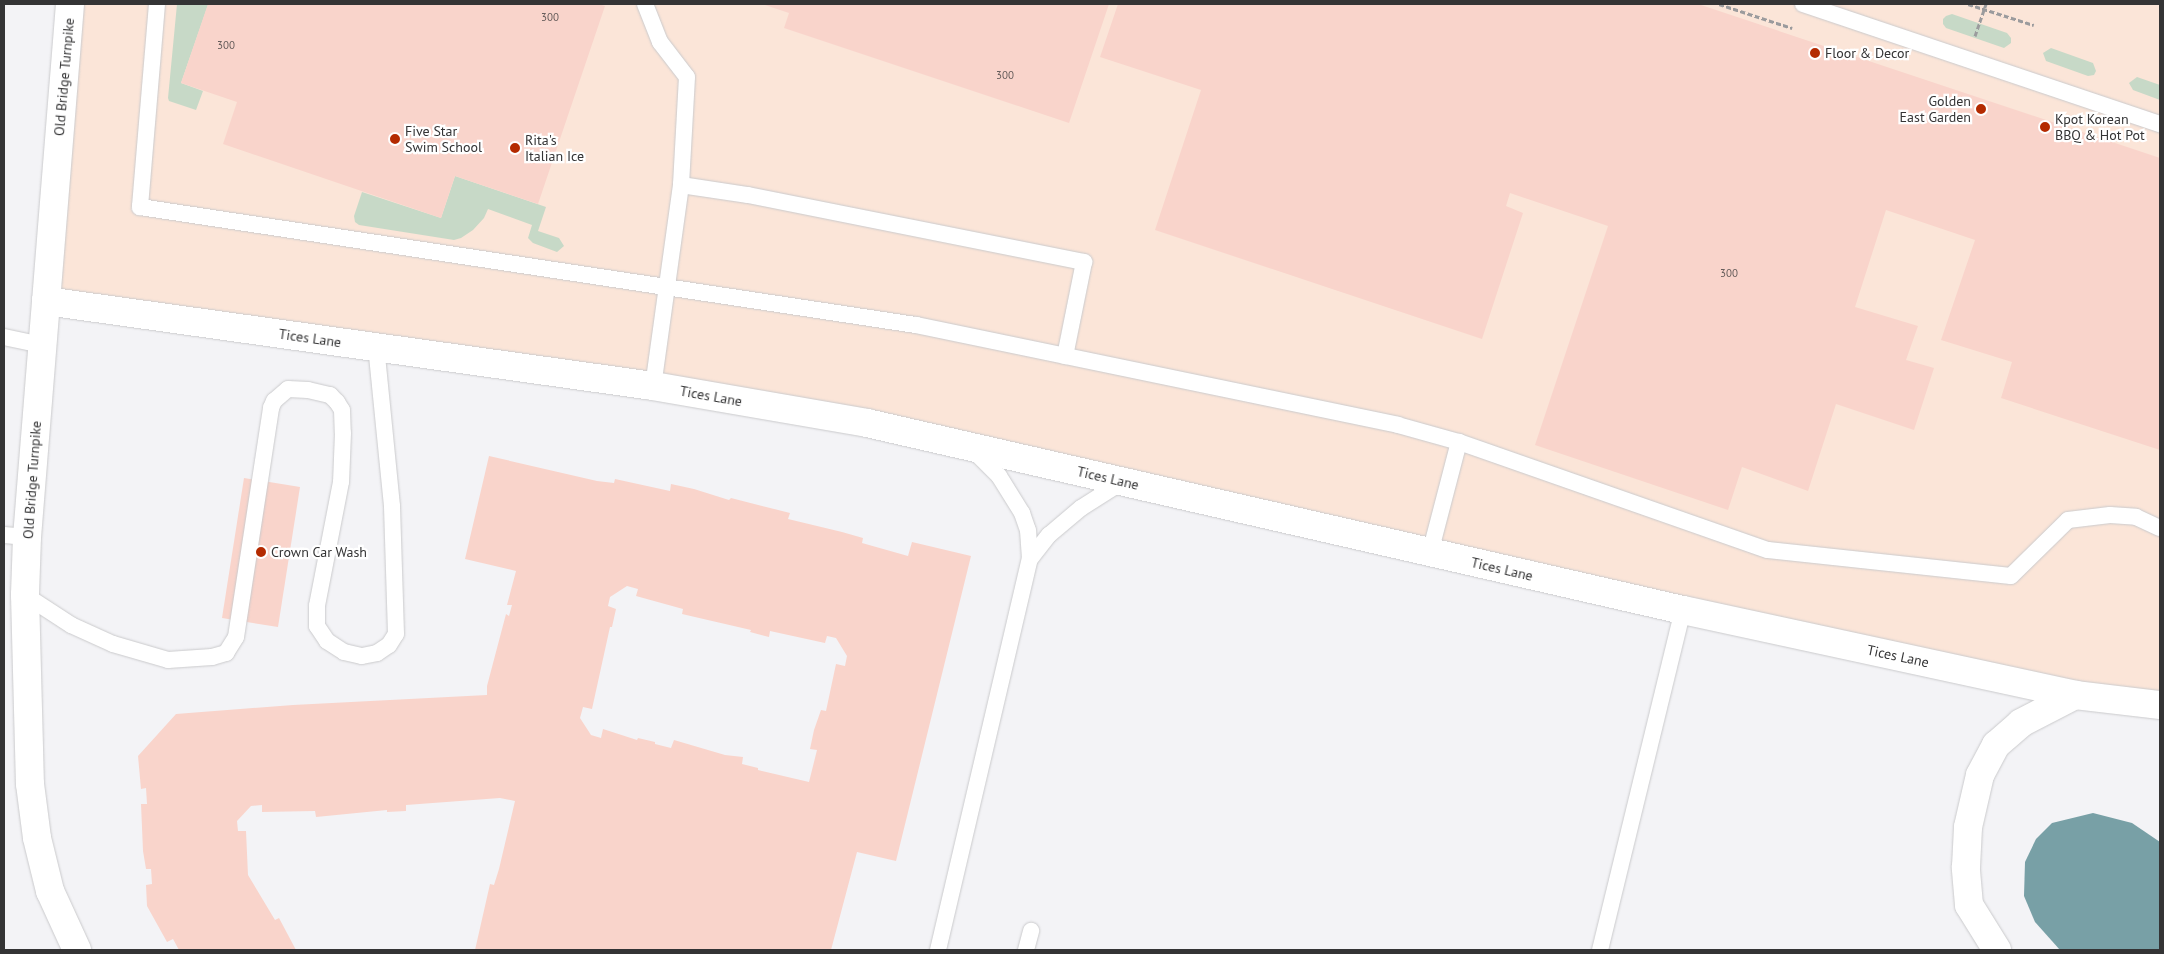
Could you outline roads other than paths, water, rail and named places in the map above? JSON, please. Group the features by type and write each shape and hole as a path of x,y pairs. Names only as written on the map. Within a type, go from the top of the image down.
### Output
{"main road":[{"name":"Old Bridge Turnpike","path":"70,4 42,345 15,536 25,595 30,784 37,838 50,890 77,950"},
{"name":"Tices Lane","path":"46,301 653,386 868,423 1683,610 2075,695 2160,705"},
{"path":"1997,950 1969,905 1966,867 1968,827 1980,775 1996,745 2021,723 2075,695"}],"lane":[{"path":"157,4 140,207 916,325 1398,425 1459,442 1768,550 2011,576 2068,520 2119,516 2136,517 2160,528"},
{"path":"645,4 660,42 687,77 681,185 653,386"},
{"path":"1803,4 2160,124"},
{"path":"681,185 748,195 1084,262 1065,356"},
{"path":"4,337 42,345"},
{"path":"25,595 71,625 113,644 168,660 212,657 226,653 236,636 271,408 274,401 288,389 308,390 330,395 342,410 341,482 317,606 318,626 326,641 344,652 362,656 377,653 389,644 396,634 396,623 392,506 376,347"},
{"path":"1430,552 1459,442"},
{"path":"938,950 1030,559 1028,530 1022,513 999,476 970,447"},
{"path":"1030,559 1049,535 1081,508 1122,482"},
{"path":"1600,950 1683,610"},
{"path":"1026,950 1031,931"}],"water":[{"path":"2093,813 2132,823 2160,842 2160,950 2060,950 2035,922 2024,896 2025,862 2036,839 2052,823"}],"place":[{"name":"Floor & Decor","path":"1815,53"},
{"name":"Golden East Garden","path":"1981,109"},
{"name":"Kpot Korean BBQ & Hot Pot","path":"2045,127"},
{"name":"Five Star Swim School","path":"395,139"},
{"name":"Rita's Italian Ice","path":"515,148"},
{"name":"Crown Car Wash","path":"261,552"}]}
